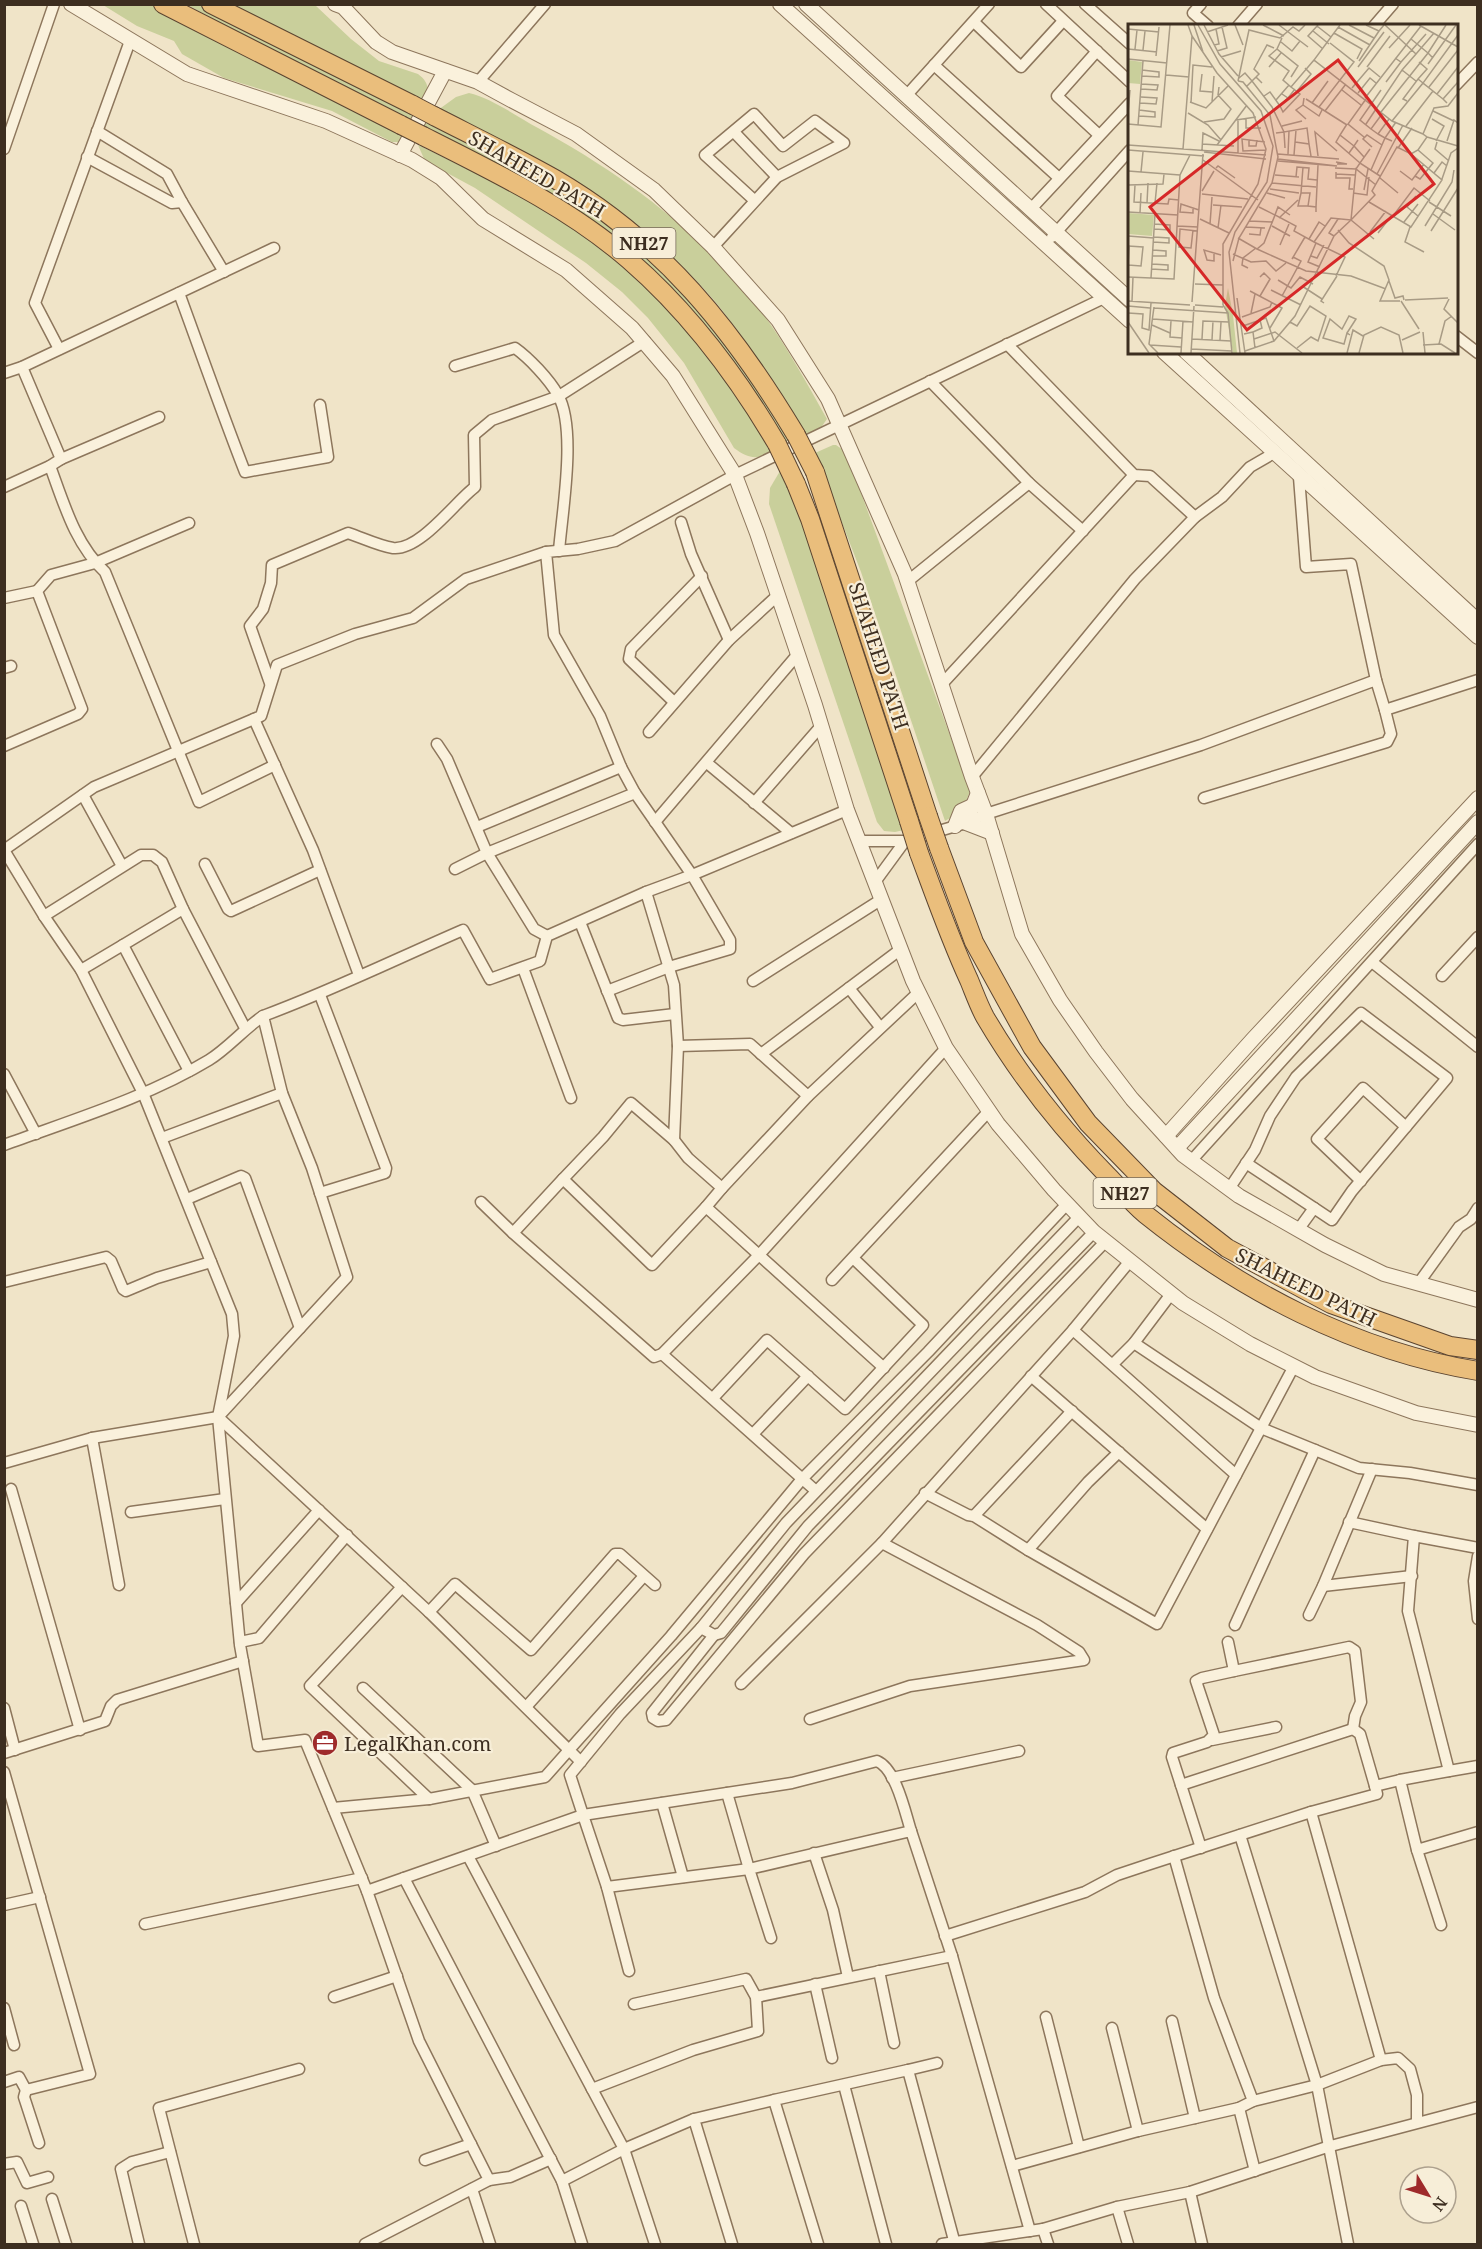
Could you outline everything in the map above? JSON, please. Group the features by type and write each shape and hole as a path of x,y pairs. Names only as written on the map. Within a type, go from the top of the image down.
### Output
{"highway":[{"name":"SHAHEED PATH","path":"163,4 543,199 628,259 691,322 722,360 777,444 796,484 810,519 909,821 955,950 984,1015 1022,1076 1071,1138 1143,1212 1216,1267 1287,1307 1369,1344 1450,1367 1478,1371"},
{"name":"SHAHEED PATH","path":"211,4 413,105 556,180 612,217 642,242 708,307 739,347 796,435 815,472 928,816 974,942 1032,1047 1088,1123 1154,1191 1227,1248 1331,1304 1450,1346 1478,1350"}],"street":[{"path":"4,149 54,4"},
{"path":"71,4 187,74 326,121 400,155 441,178 483,219 566,270 645,341 673,376 735,475 798,654 847,810 901,949 946,1048 1005,1132 1067,1204 1105,1242 1171,1294 1250,1344 1315,1377 1416,1413 1478,1425"},
{"path":"478,82 545,4"},
{"path":"780,4 1128,319"},
{"path":"806,4 1128,298"},
{"path":"906,96 990,4"},
{"path":"1046,4 1128,80"},
{"path":"1085,4 1128,42"},
{"path":"1201,4 1193,13 1206,24"},
{"path":"1240,24 1257,4"},
{"path":"1376,24 1393,4"},
{"path":"341,5 376,42 392,52 478,82 576,135 654,190 713,247 778,320 828,399 908,581 972,777 976,799 986,814 1022,934 1060,1000 1095,1052 1132,1099 1191,1161 1228,1189 1298,1230 1384,1274 1478,1300"},
{"path":"974,22 1022,67 1062,21"},
{"path":"59,349 35,303 130,41"},
{"path":"1097,51 1056,96 1099,135"},
{"path":"1458,83 1478,62"},
{"path":"934,65 1059,178"},
{"path":"400,155 445,71"},
{"path":"1030,210 1128,105"},
{"path":"713,247 777,177 844,143 815,120 783,146 754,114 705,155 754,200"},
{"path":"97,131 167,174 224,272"},
{"path":"734,132 777,177"},
{"path":"1045,245 1128,152"},
{"path":"87,158 172,203 182,202"},
{"path":"4,373 22,367 274,248"},
{"path":"179,293 211,379 215,396 245,472 327,457 320,405"},
{"path":"489,2180 419,2041 367,1891 305,1740 258,1746 240,1642 218,1417 234,1336 232,1314 143,1093 81,970 44,916 5,850 94,787 261,716 277,665 355,634 413,618 466,579 546,552 615,542 735,475 1104,298"},
{"path":"1458,338 1478,353"},
{"path":"270,683 250,626 263,609 272,583 272,565 348,533 395,549 409,544 439,524 463,496 475,487 474,435 484,424 559,396 645,341"},
{"path":"1007,344 1134,475 1150,476 1195,518"},
{"path":"455,366 515,348 526,356 559,396 568,445 559,551"},
{"path":"1166,354 1299,477 1478,637"},
{"path":"1188,354 1478,621"},
{"path":"22,367 61,459"},
{"path":"930,381 1029,483 1083,531"},
{"path":"4,487 61,459 159,417"},
{"path":"972,777 1135,579 1195,518 1222,497 1250,467 1274,453"},
{"path":"50,466 74,530 95,563 105,572 180,750 199,802 275,765"},
{"path":"942,684 1134,475"},
{"path":"1204,798 1387,742 1391,734 1376,680 1352,564 1306,567 1299,477"},
{"path":"908,581 1029,483"},
{"path":"681,522 691,554 729,639"},
{"path":"4,598 37,591 51,575 95,563 189,523"},
{"path":"546,552 554,635 600,716 621,767 635,793 692,875 730,940 730,948 669,967 607,991"},
{"path":"674,702 629,659 631,649 702,576"},
{"path":"4,746 78,714 82,709 37,591"},
{"path":"649,732 729,639 778,595"},
{"path":"655,822 798,654"},
{"path":"860,842 905,841 961,824 1201,745 1376,680"},
{"path":"1385,710 1478,680"},
{"path":"254,719 320,870 359,975"},
{"path":"754,803 821,726"},
{"path":"437,744 447,759 487,853 534,929 547,936"},
{"path":"707,763 791,833"},
{"path":"477,826 621,767"},
{"path":"455,869 487,853 635,793"},
{"path":"83,795 122,866"},
{"path":"1166,1136 1253,1039 1478,798"},
{"path":"961,824 976,799"},
{"path":"547,936 646,892 847,810"},
{"path":"1177,1148 1478,822"},
{"path":"961,824 992,833"},
{"path":"875,882 905,841"},
{"path":"1191,1161 1478,844"},
{"path":"44,916 141,855 153,855 162,862 183,909 245,1028"},
{"path":"205,864 231,911 320,870"},
{"path":"646,892 674,985 678,1046 674,1140"},
{"path":"753,981 882,899"},
{"path":"81,970 183,909"},
{"path":"580,921 618,1018 623,1020 675,1014"},
{"path":"4,1145 143,1093 212,1058 245,1028 263,1016 320,995 359,975 462,930 490,979 540,962 547,936"},
{"path":"1442,976 1478,937"},
{"path":"123,945 189,1071"},
{"path":"761,1054 901,949"},
{"path":"1372,962 1478,1047"},
{"path":"523,968 571,1098"},
{"path":"849,988 880,1027"},
{"path":"563,1179 652,1265 808,1096 919,992"},
{"path":"320,995 386,1168 385,1173 321,1193"},
{"path":"1228,1189 1246,1163 1255,1150 1270,1116 1296,1077 1361,1012 1447,1078 1361,1181 1332,1220 1246,1163"},
{"path":"4,1463 92,1438 218,1417 346,1277 321,1193 282,1093 263,1016"},
{"path":"678,1046 750,1044 808,1096"},
{"path":"481,1202 513,1233 654,1356 662,1354 759,1255 946,1048"},
{"path":"4,1074 36,1134"},
{"path":"1361,1181 1317,1139 1363,1088 1406,1126"},
{"path":"162,1138 282,1093"},
{"path":"513,1233 603,1137 631,1103 674,1140 688,1158 722,1188"},
{"path":"832,1280 989,1111"},
{"path":"187,1199 241,1176 245,1178 300,1328"},
{"path":"333,1808 429,1799 546,1777 671,1635 802,1479 928,1352 1067,1204"},
{"path":"706,1207 884,1368"},
{"path":"1298,1230 1314,1208"},
{"path":"1418,1284 1459,1227 1474,1220 1478,1208"},
{"path":"629,1971 607,1887 570,1775 620,1714 701,1628 786,1523 1079,1217"},
{"path":"1094,1232 808,1526 721,1633 714,1635 652,1713 653,1718 658,1721 666,1720 804,1554 1105,1242"},
{"path":"4,1282 106,1257 111,1261 126,1291 157,1278 211,1262"},
{"path":"713,1398 768,1340 845,1409 923,1325 853,1258"},
{"path":"741,1684 882,1543 1073,1330 1130,1261"},
{"path":"1113,1364 1134,1343 1171,1294"},
{"path":"1073,1330 1236,1475"},
{"path":"1134,1343 1261,1428 1359,1468 1410,1473 1478,1485"},
{"path":"662,1354 816,1491"},
{"path":"925,1493 974,1516 1028,1550 1157,1624 1294,1366"},
{"path":"753,1434 808,1376"},
{"path":"1031,1376 1207,1529"},
{"path":"974,1516 1072,1411"},
{"path":"218,1417 429,1612 581,1762"},
{"path":"92,1438 119,1585"},
{"path":"1235,1624 1315,1450"},
{"path":"1028,1550 1088,1482 1119,1452"},
{"path":"1309,1615 1372,1469"},
{"path":"11,1488 80,1730"},
{"path":"131,1512 225,1499"},
{"path":"236,1603 319,1510"},
{"path":"1349,1522 1478,1548"},
{"path":"240,1642 258,1638 347,1535"},
{"path":"1414,1536 1408,1611 1412,1634 1449,1771"},
{"path":"810,1719 909,1686 1084,1660 1079,1652 1037,1625 882,1543"},
{"path":"429,1612 455,1584 531,1650 615,1554 620,1554 655,1586"},
{"path":"1478,1556 1474,1581 1478,1619"},
{"path":"526,1707 644,1576"},
{"path":"1323,1586 1412,1576"},
{"path":"402,1587 310,1686 429,1799"},
{"path":"701,1628 714,1635"},
{"path":"1228,1642 1234,1671"},
{"path":"1212,1740 1214,1736 1196,1682 1202,1677 1349,1647 1355,1651 1361,1702 1353,1729"},
{"path":"4,1708 10,1752 105,1721 111,1706 117,1700 243,1661"},
{"path":"363,1688 472,1790 496,1846"},
{"path":"1201,1848 1172,1757 1173,1753 1212,1740 1276,1727"},
{"path":"1181,1785 1353,1729"},
{"path":"945,1936 1085,1892 1117,1875 1174,1856 1311,1812 1377,1794 1360,1734 1353,1729"},
{"path":"892,1778 1019,1751"},
{"path":"367,1891 583,1815 792,1784 877,1761 883,1763 892,1778 911,1831 952,1956 1030,2231"},
{"path":"1375,1786 1478,1766"},
{"path":"4,1773 90,2074 26,2090"},
{"path":"1400,1780 1417,1850 1441,1925"},
{"path":"727,1793 771,1938"},
{"path":"662,1803 683,1877"},
{"path":"1311,1812 1381,2060"},
{"path":"607,1887 749,1869 911,1831"},
{"path":"1417,1850 1478,1832"},
{"path":"1240,1835 1317,2085 1327,2147 1348,2244"},
{"path":"814,1853 833,1910 848,1977"},
{"path":"468,1856 624,2149 655,2244"},
{"path":"1174,1856 1214,1998 1252,2101"},
{"path":"145,1924 362,1878"},
{"path":"404,1878 562,2181 582,2244"},
{"path":"4,1905 40,1897"},
{"path":"756,1996 952,1956"},
{"path":"879,1971 894,2043"},
{"path":"334,1997 397,1976"},
{"path":"591,2089 693,2050 759,2031 756,1996 746,1979 634,2004"},
{"path":"815,1984 832,2058"},
{"path":"4,2008 14,2045"},
{"path":"1046,2017 1079,2147"},
{"path":"1172,2021 1195,2118"},
{"path":"1112,2028 1138,2131"},
{"path":"1012,2166 1138,2131 1239,2108 1252,2101 1317,2085 1381,2060 1398,2058 1410,2069 1417,2095 1417,2122"},
{"path":"562,2181 624,2149 694,2119 937,2063"},
{"path":"194,2244 159,2108 299,2069"},
{"path":"908,2070 950,2244 1043,2229 1117,2207 1190,2192 1327,2147 1478,2107"},
{"path":"4,2082 19,2077 26,2090 24,2097 39,2143"},
{"path":"844,2085 886,2244"},
{"path":"774,2100 818,2244"},
{"path":"1239,2108 1256,2171"},
{"path":"694,2119 732,2244"},
{"path":"425,2160 471,2144"},
{"path":"139,2244 121,2169 132,2162 170,2152"},
{"path":"364,2244 489,2180 510,2177 551,2159"},
{"path":"4,2164 17,2162 27,2183 48,2177"},
{"path":"472,2189 490,2244"},
{"path":"1190,2192 1202,2244"},
{"path":"52,2199 66,2244"},
{"path":"21,2206 33,2244"},
{"path":"1117,2207 1128,2244"},
{"path":"1043,2229 1048,2244"}],"green space":[{"path":"103,5 160,5 407,137 401,142 392,142 332,111 224,78 182,54 174,41 137,26"},
{"path":"188,5 204,5 576,198 666,272 708,319 790,439 784,443 626,249"},
{"path":"234,5 315,5 351,39 379,61 422,77 428,87 425,103 294,39"},
{"path":"469,93 504,108 597,163 654,203 706,248 752,299 782,342 827,419 820,429 807,439 760,363 726,315 707,292 664,251 438,110 456,97"},
{"path":"418,145 540,207 578,232 635,278 688,331 712,360 754,421 771,453 761,457 752,457 734,448 684,363 648,318 622,292 586,263 475,188 425,161"},
{"path":"833,445 846,452 970,790 961,808 945,821 861,572 815,453"},
{"path":"780,471 793,497 908,829 895,832 884,831 877,822 769,504 770,488"}],"place":[{"name":"LegalKhan.com","path":"325,1743"}]}
